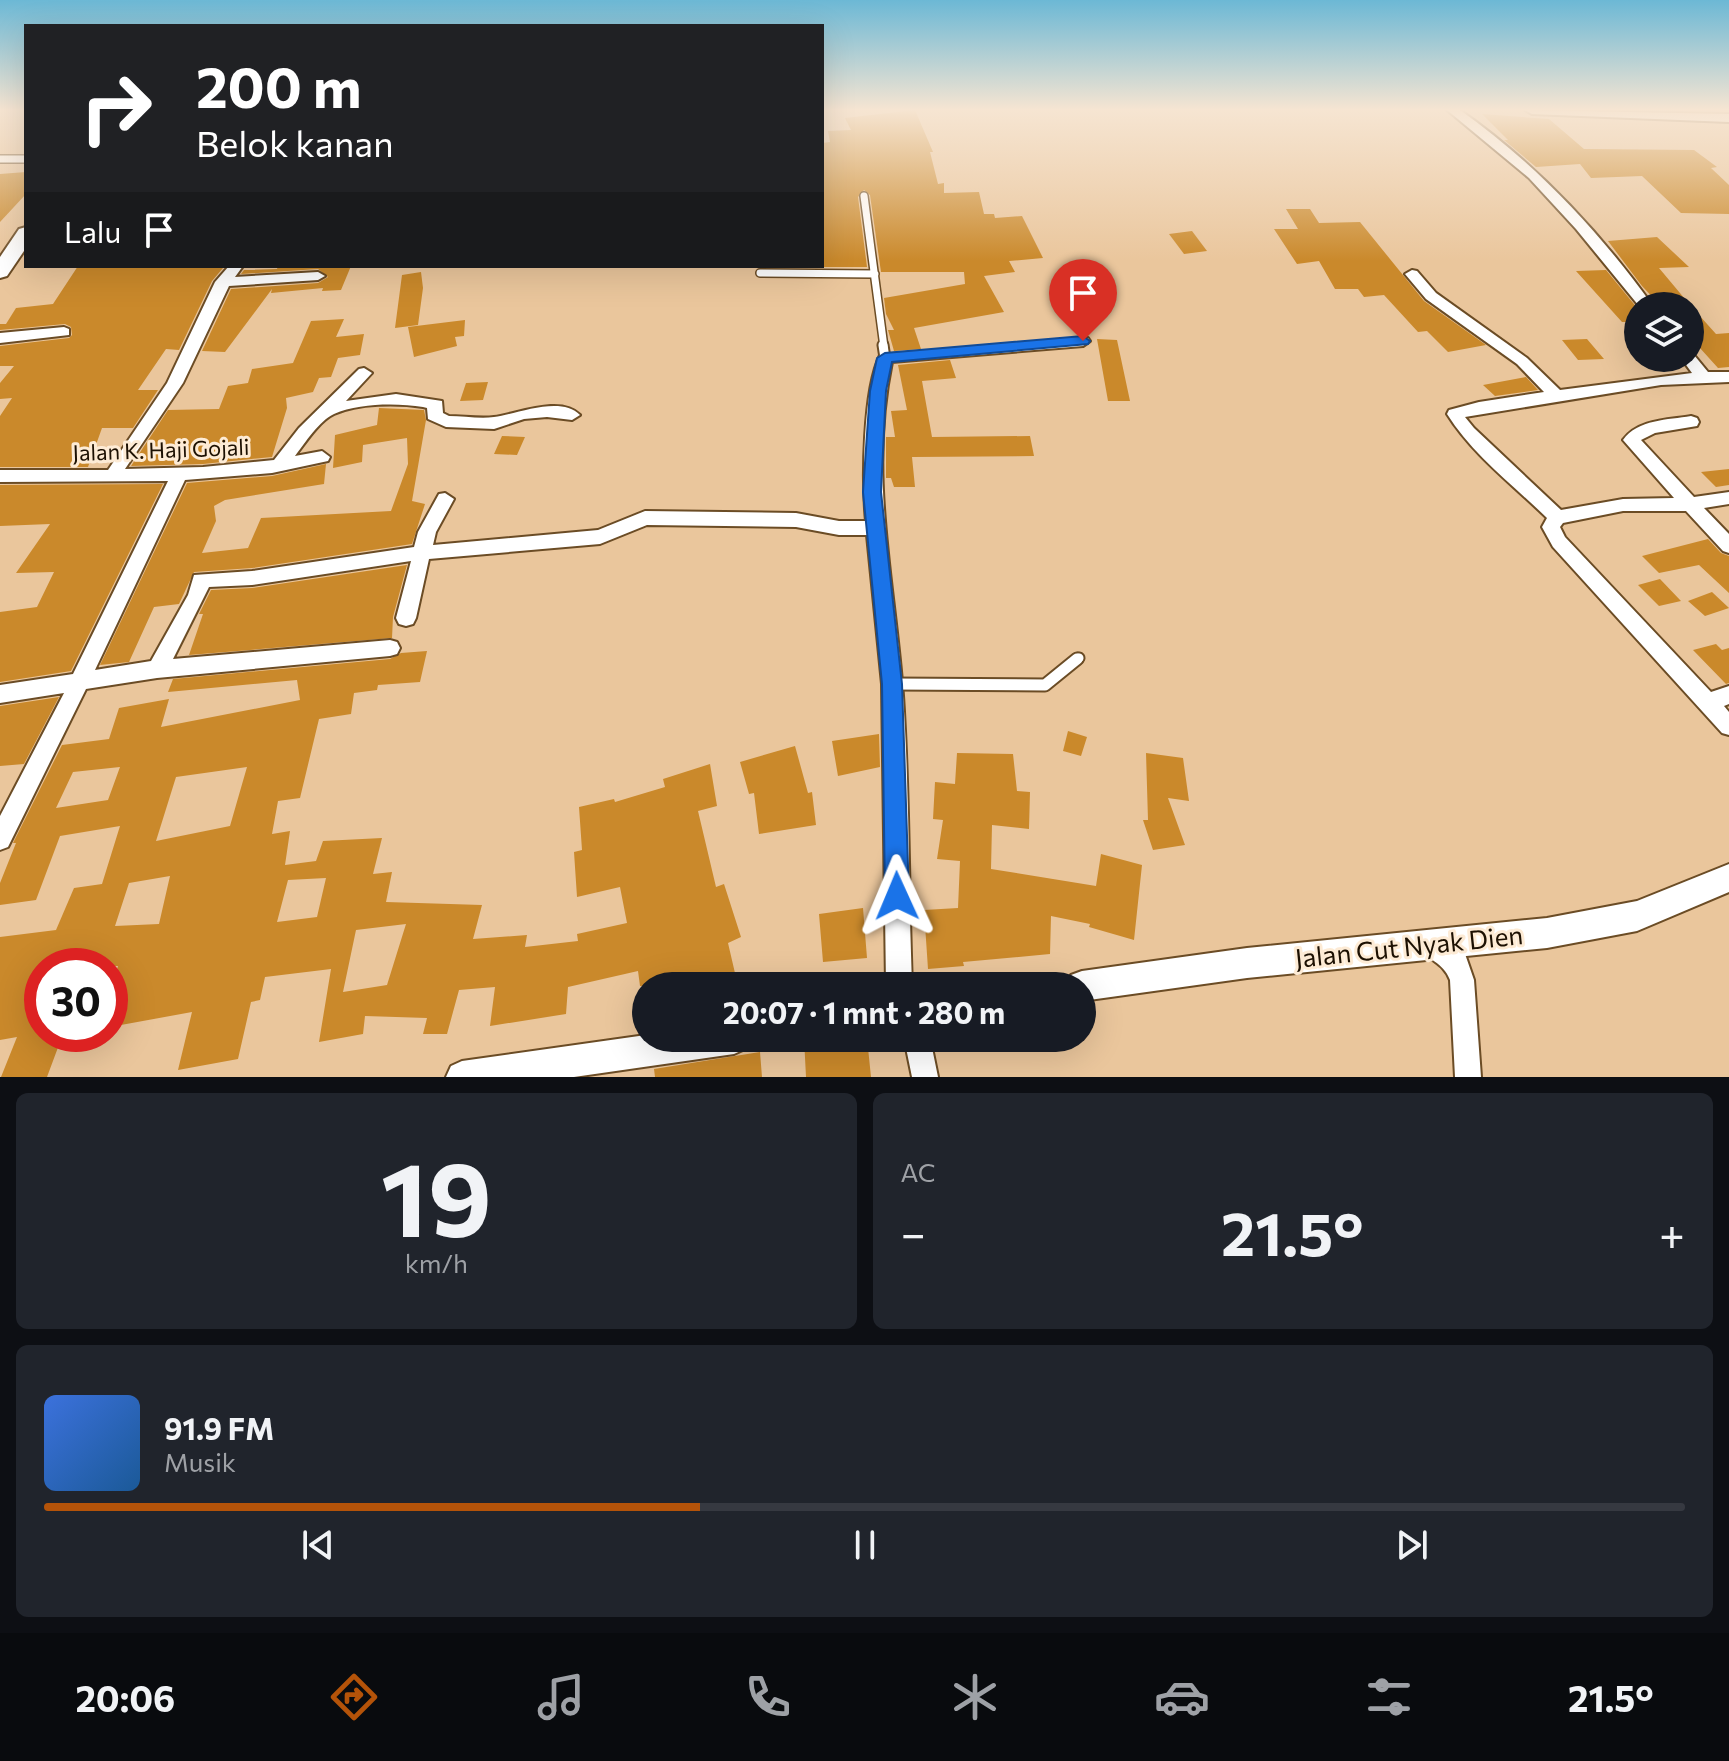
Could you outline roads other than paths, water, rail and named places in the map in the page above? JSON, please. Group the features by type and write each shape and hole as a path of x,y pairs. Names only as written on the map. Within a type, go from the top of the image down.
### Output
{"main road":[{"path":"0,272 24,238"}],"street":[{"path":"1514,160 1560,202 1634,292"},
{"path":"114,474 181,372 222,282 234,268"},
{"path":"1412,274 1431,296 1522,361 1557,396"},
{"path":"222,282 318,276"},
{"path":"0,338 64,332"},
{"path":"899,972 892,684 872,492 878,391 885,358 1083,341"},
{"path":"1700,372 1704,377"},
{"path":"271,468 279,466 364,373"},
{"path":"1557,517 1454,417 1458,413 1479,407 1661,380 1729,377"},
{"path":"327,410 362,403 407,400 436,405 434,415 446,421 494,423 514,416 547,412 572,415"},
{"path":"1691,422 1654,428 1635,434 1631,440 1729,546"},
{"name":"Jalan K. Haji Gojali","path":"0,476 271,468 322,457"},
{"path":"0,839 180,473"},
{"path":"1729,498 1688,504 1623,505 1557,517 1551,527 1559,542 1729,726"},
{"path":"406,618 427,532 445,499"},
{"path":"157,669 197,596 201,580 252,578 422,553 600,537 633,522 670,517 796,520 839,528 876,528"},
{"path":"0,694 157,669 390,648"},
{"path":"1708,702 1729,695"},
{"name":"Jalan Cut Nyak Dien","path":"1096,984 1247,963 1547,933 1637,916 1729,878"},
{"path":"1432,945 1455,960 1462,980 1468,1077"},
{"path":"462,1077 636,1052"},
{"path":"920,1052 925,1077"}],"lane":[{"path":"864,196 885,358"},
{"path":"760,273 875,274"},
{"path":"892,684 1045,685 1079,658"}]}
